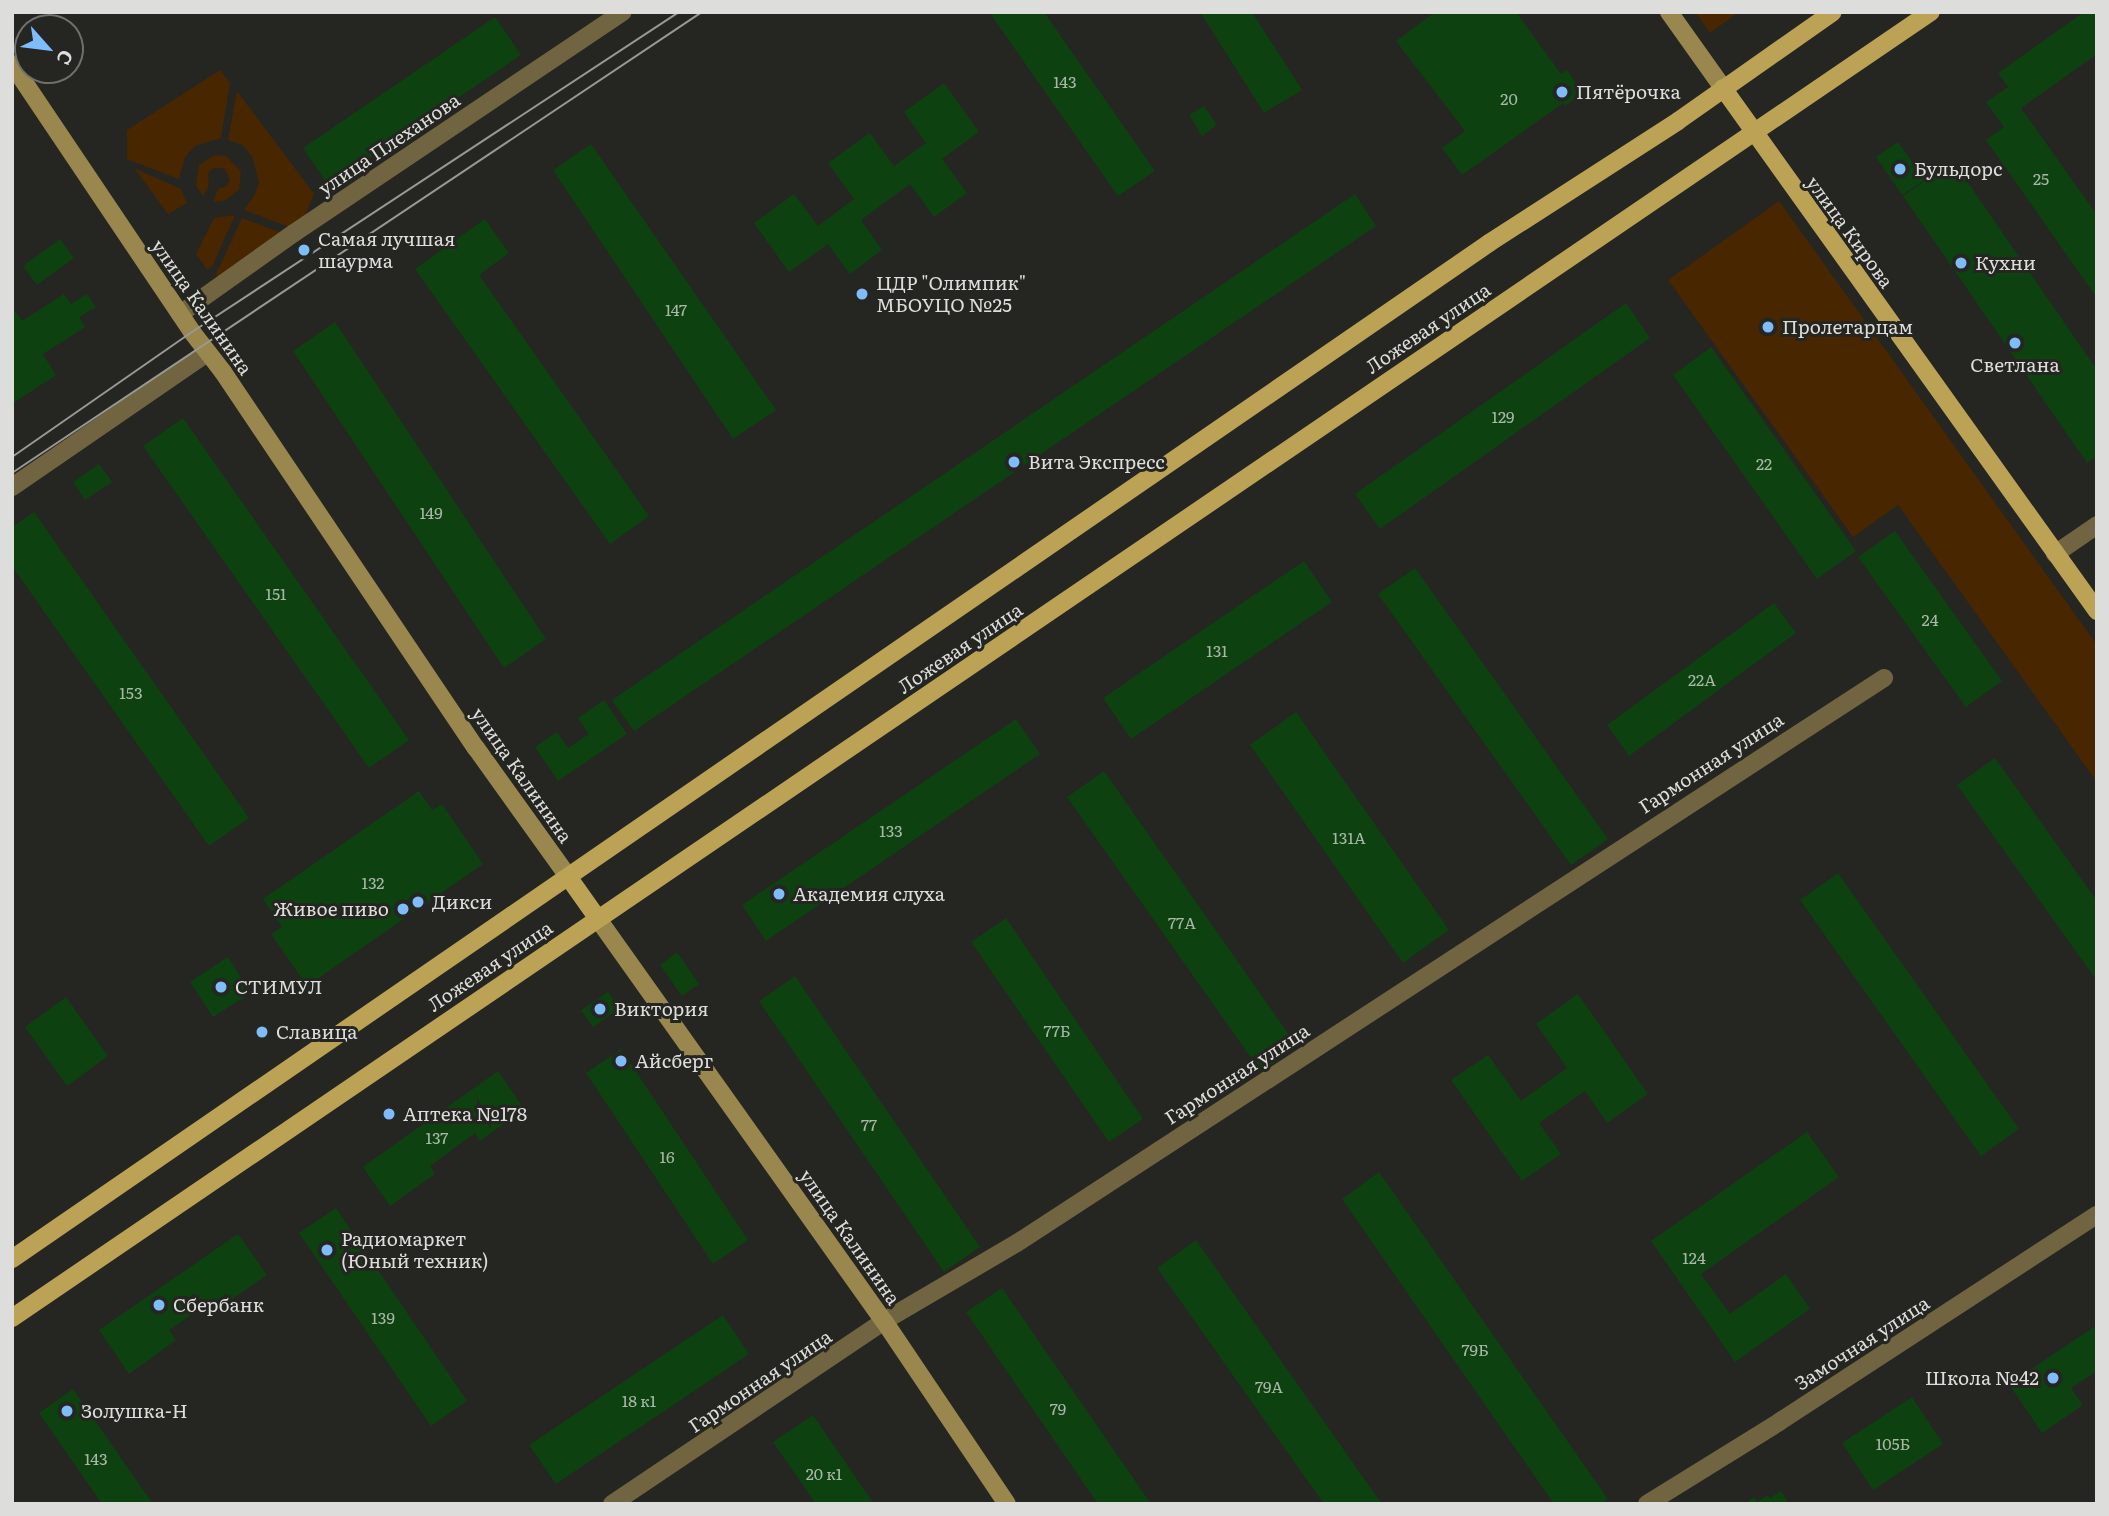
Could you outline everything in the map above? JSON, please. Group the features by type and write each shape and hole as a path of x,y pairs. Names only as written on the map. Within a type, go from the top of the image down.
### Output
{"main road":[{"name":"Ложевая улица","path":"12,1259 1489,243 1678,121 1833,12"},
{"name":"Ложевая улица","path":"12,1318 1931,12"},
{"name":"улица Кирова","path":"1723,88 2097,611"},
{"name":"улица Калинина","path":"569,878 598,919"}],"street":[{"name":"улица Плеханова","path":"180,314 294,233 623,12"},
{"name":"улица Кирова","path":"1670,12 1723,88"},
{"name":"улица Калинина","path":"12,64 180,314 569,878"},
{"path":"12,487 207,353"},
{"path":"2055,554 2097,524"},
{"name":"Гармонная улица","path":"612,1504 884,1321 1017,1243 1884,678"},
{"name":"улица Калинина","path":"598,919 884,1321 1007,1504"},
{"name":"Замочная улица","path":"1647,1504 1779,1422 2097,1215"}],"shaded area":[{"path":"1695,12 1739,12 1710,33"},
{"path":"220,70 230,83 221,138 195,146 185,157 179,179 127,159 127,130"},
{"path":"237,91 314,194 304,218 292,228 244,210 255,194 259,182 252,156 242,145 228,140"},
{"path":"214,155 226,156 241,171 239,190 224,201 213,202 218,189 227,186 230,180 224,168 213,168 208,173 209,185 203,196 196,186 199,165"},
{"path":"134,168 181,189 187,203 168,214"},
{"path":"1779,201 2097,645 2097,782 1898,505 1853,537 1668,280"},
{"path":"235,215 212,267 207,270 196,254 214,218"},
{"path":"242,218 285,234 220,281 216,274"}],"building":[{"path":"989,12 1044,12 1155,171 1118,196"},
{"path":"1200,12 1252,12 1302,90 1264,113"},
{"path":"1435,12 1516,12 1561,74 1567,70 1583,93 1565,106 1563,103 1462,175 1442,148 1465,131 1396,41"},
{"path":"2084,12 2097,12 2097,54 2021,108 2097,215 2097,298 1986,140 2004,127 1986,102 2008,87 1998,73"},
{"path":"495,17 521,55 329,186 303,148"},
{"path":"944,83 979,132 942,159 967,193 934,217 910,184 861,220 882,250 850,274 828,244 789,272 754,223 794,194 818,226 854,199 828,163 870,133 894,166 926,143 904,112"},
{"path":"1204,106 1217,125 1202,136 1189,115"},
{"name":"Бульдорс","path":"1898,142 1925,180 1902,195 1876,157"},
{"path":"591,144 776,410 733,439 553,170"},
{"path":"1953,161 2097,370 2097,456 2087,463 1903,196"},
{"path":"1355,194 1376,226 634,731 612,700"},
{"path":"485,219 509,253 479,275 649,516 610,544 415,269"},
{"path":"60,239 74,258 37,285 23,266"},
{"path":"64,294 71,304 87,294 96,307 79,317 85,327 43,354 56,375 12,404 12,307 22,321"},
{"path":"1626,303 1650,338 1380,529 1355,494"},
{"path":"335,322 546,639 504,668 293,351"},
{"path":"1711,347 1856,551 1817,579 1673,375"},
{"path":"183,418 409,740 369,768 143,446"},
{"path":"99,464 112,482 85,500 73,482"},
{"path":"34,512 249,818 209,846 12,566 12,527"},
{"path":"1895,531 2002,681 1966,707 1858,557"},
{"path":"1304,561 1332,602 1131,739 1103,698"},
{"path":"1415,568 1608,839 1571,865 1378,594"},
{"path":"1774,603 1796,633 1629,756 1607,725"},
{"path":"604,700 627,734 558,781 535,747 557,732 568,748 589,734 578,718"},
{"path":"1296,712 1449,930 1403,963 1250,745"},
{"path":"1016,719 1040,754 766,941 742,905"},
{"path":"1995,758 2097,901 2097,981 1957,785"},
{"path":"1104,771 1297,1046 1261,1072 1067,797"},
{"path":"419,791 432,810 442,804 483,864 307,986 271,934 282,927 263,899"},
{"path":"1838,873 2019,1129 1981,1156 1800,900"},
{"path":"1006,918 1143,1119 1109,1142 971,942"},
{"path":"677,952 699,984 682,996 660,965"},
{"name":"СТИМУЛ","path":"228,957 251,993 213,1017 190,982"},
{"path":"795,976 980,1247 944,1272 759,1001"},
{"name":"Виктория","path":"608,992 620,1008 593,1027 581,1010"},
{"path":"1578,994 1648,1094 1607,1123 1585,1091 1539,1123 1561,1154 1522,1181 1451,1080 1488,1055 1521,1101 1567,1068 1536,1024"},
{"path":"66,997 108,1056 67,1086 25,1027"},
{"path":"621,1049 748,1240 713,1264 586,1073"},
{"path":"498,1071 524,1109 480,1141 475,1133 430,1166 435,1174 390,1206 363,1167"},
{"path":"1807,1132 1839,1177 1701,1274 1730,1314 1786,1274 1810,1309 1735,1362 1651,1241"},
{"path":"1379,1172 1608,1499 1601,1504 1554,1504 1342,1199"},
{"path":"336,1208 467,1401 431,1426 299,1233"},
{"path":"238,1234 267,1275 222,1306 216,1298 169,1330 176,1340 129,1374 99,1330"},
{"path":"1196,1240 1382,1504 1324,1504 1157,1268"},
{"path":"1002,1288 1151,1504 1098,1504 966,1312"},
{"path":"723,1315 749,1354 556,1484 529,1445"},
{"name":"Школа №42","path":"2097,1325 2097,1371 2071,1388 2083,1405 2042,1433 2009,1384"},
{"path":"73,1389 153,1504 102,1504 39,1413"},
{"path":"1912,1397 1943,1444 1873,1490 1842,1443"},
{"path":"813,1415 874,1504 816,1504 773,1442"},
{"path":"1781,1491 1789,1504 1744,1504 1754,1497 1757,1502"}],"tram line":[{"path":"12,457 192,332 679,12"},
{"path":"12,473 702,12"}],"place":[{"name":"Пятёрочка","path":"1562,92"},
{"name":"Бульдорс","path":"1900,169"},
{"name":"Самая лучшая шаурма","path":"304,250"},
{"name":"Кухни","path":"1961,263"},
{"name":"ЦДР \"Олимпик\" МБОУЦО №25","path":"862,294"},
{"name":"Пролетарцам","path":"1768,327"},
{"name":"Светлана","path":"2015,343"},
{"name":"Вита Экспресс","path":"1014,462"},
{"name":"Академия слуха","path":"779,894"},
{"name":"Дикси","path":"418,902"},
{"name":"Живое пиво","path":"403,909"},
{"name":"СТИМУЛ","path":"221,987"},
{"name":"Виктория","path":"600,1009"},
{"name":"Славица","path":"262,1032"},
{"name":"Айсберг","path":"621,1061"},
{"name":"Аптека №178","path":"389,1114"},
{"name":"Радиомаркет (Юный техник)","path":"327,1250"},
{"name":"Сбербанк","path":"159,1305"},
{"name":"Школа №42","path":"2053,1378"},
{"name":"Золушка-Н","path":"67,1411"}]}
